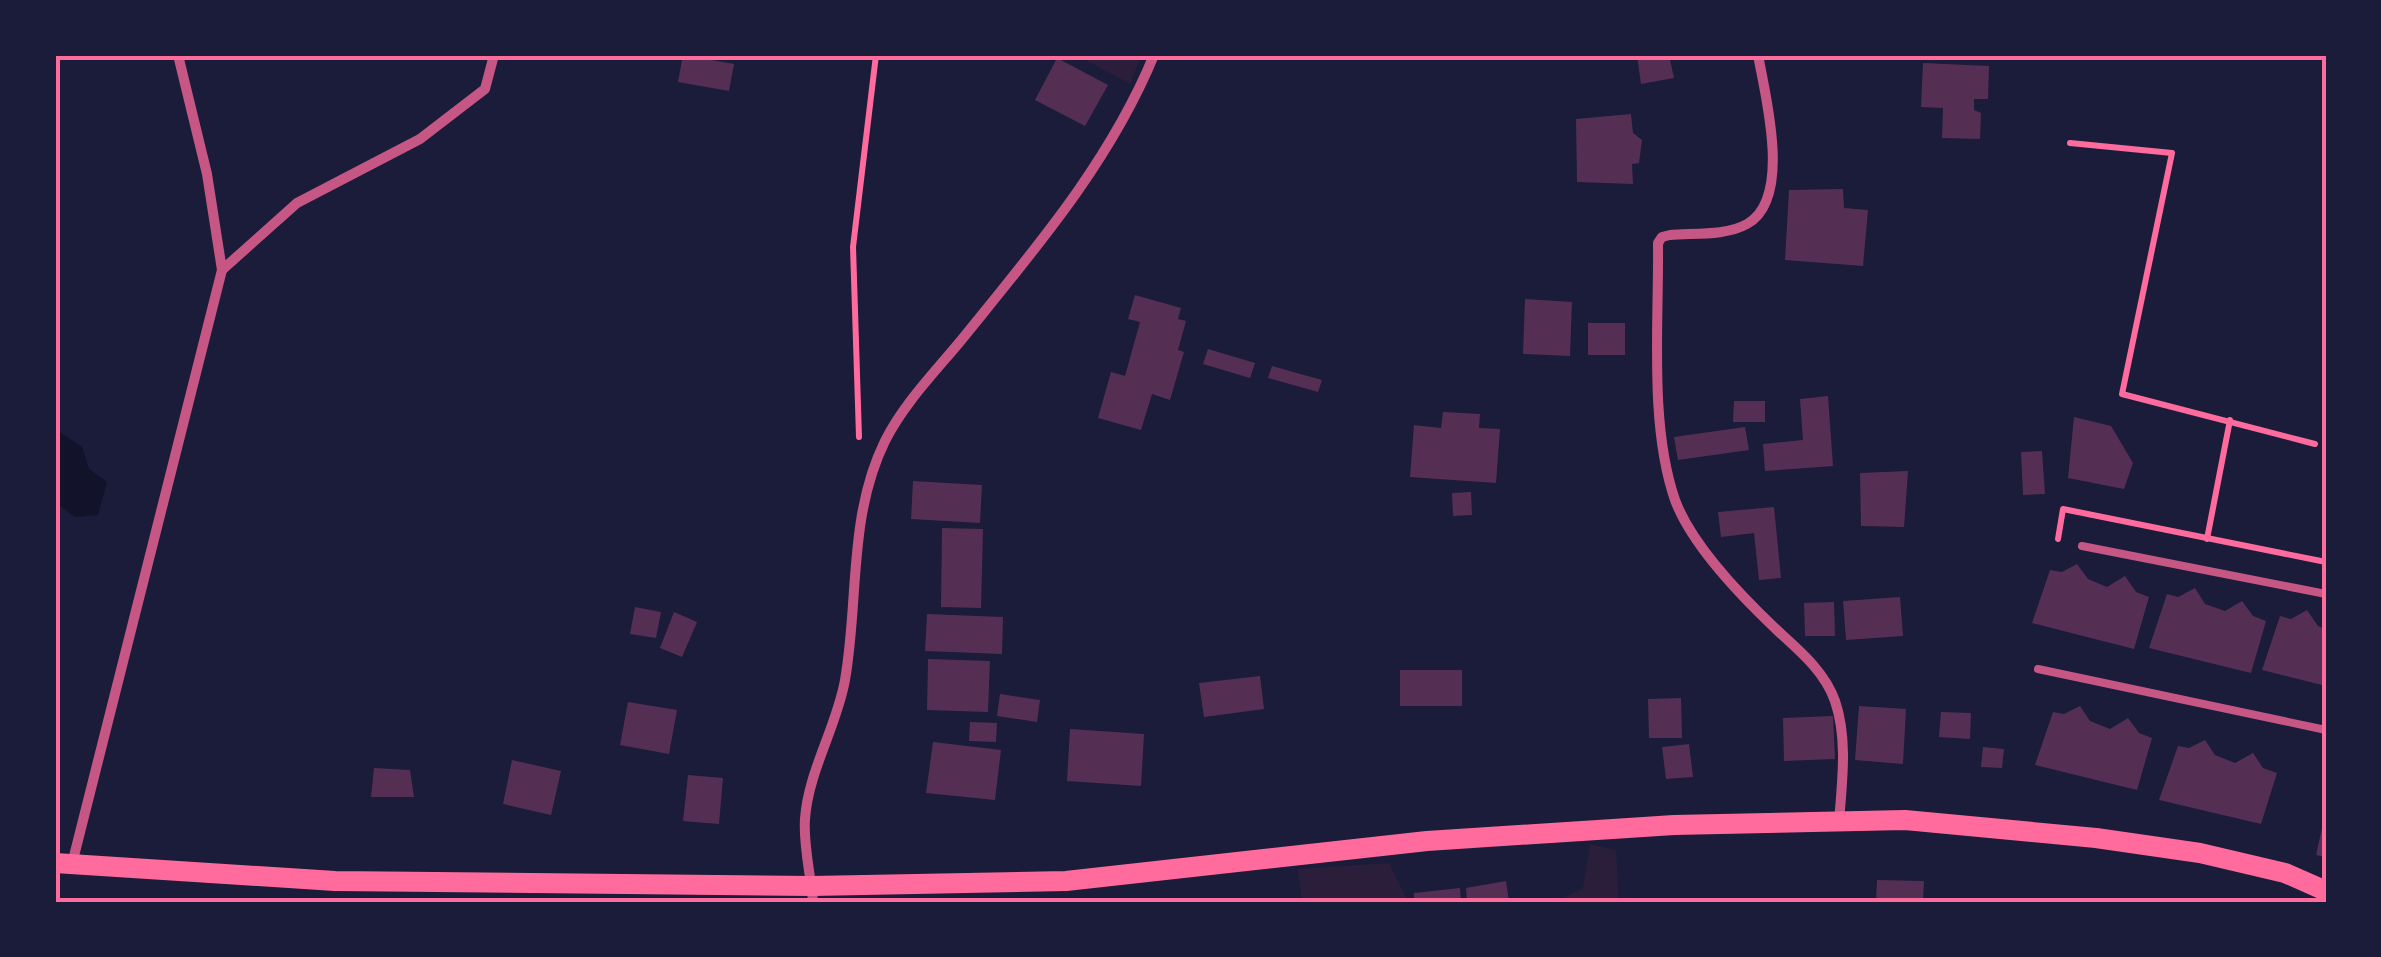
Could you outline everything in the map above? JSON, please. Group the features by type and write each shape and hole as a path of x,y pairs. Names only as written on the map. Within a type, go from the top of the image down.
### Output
{"main road":[{"path":"64,864 335,881 813,894 1066,881 1427,841 1674,825 1936,821 2096,838 2237,860 2285,873 2326,891"}],"street":[{"path":"64,864 222,270 207,174 178,55"},
{"path":"222,270 296,203 420,139 486,89 494,55"},
{"path":"813,894 805,818 820,760 840,711 853,634 861,509 885,442 910,402 1084,185 1121,126 1154,55"},
{"path":"1759,60 1774,152 1768,191 1759,214 1750,223 1732,230 1670,235 1658,243 1661,439 1676,502 1691,531 1736,588 1818,671 1834,698 1843,734 1840,823"}],"lane":[{"path":"2082,546 2326,594"},
{"path":"2038,668 2326,730"}],"path":[{"path":"859,443 853,247 876,55"},
{"path":"2070,143 2172,153 2122,394 2315,444"},
{"path":"2207,539 2230,420"},
{"path":"2082,546 2058,540 2063,509 2326,562"}],"shaded area":[{"path":"1076,55 1142,55 1130,84"},
{"path":"55,429 82,447 89,469 107,482 98,515 75,517 55,502"},
{"path":"1590,844 1616,850 1619,902 1555,902 1583,888"},
{"path":"1389,863 1408,902 1302,902 1298,869"}],"building":[{"path":"683,55 734,64 729,91 678,82"},
{"path":"1637,55 1669,55 1674,78 1641,84"},
{"path":"1057,58 1108,85 1085,126 1035,100"},
{"path":"1923,63 1989,66 1988,99 1974,99 1974,110 1981,113 1980,139 1942,138 1943,108 1921,107"},
{"path":"1631,114 1633,133 1642,140 1639,163 1632,164 1633,184 1577,182 1576,119"},
{"path":"1843,189 1844,208 1868,210 1863,266 1785,260 1789,190"},
{"path":"1135,295 1181,308 1178,319 1186,321 1178,350 1184,352 1170,400 1152,394 1141,430 1098,418 1111,372 1125,376 1140,322 1128,319"},
{"path":"1525,299 1572,302 1570,356 1523,354"},
{"path":"1588,323 1625,323 1625,355 1588,355"},
{"path":"1208,349 1255,363 1250,378 1203,364"},
{"path":"1272,366 1322,380 1318,392 1268,378"},
{"path":"1828,396 1833,466 1765,471 1763,444 1803,440 1800,399"},
{"path":"1734,401 1765,401 1765,422 1733,422"},
{"path":"1443,412 1480,414 1479,428 1500,429 1496,483 1410,477 1414,425 1441,428"},
{"path":"2074,417 2111,426 2133,463 2124,489 2068,478"},
{"path":"1745,427 1749,450 1678,460 1674,437"},
{"path":"2042,451 2045,494 2023,495 2021,452"},
{"path":"1908,471 1904,527 1861,526 1860,473"},
{"path":"913,481 982,485 980,523 911,519"},
{"path":"1471,492 1472,515 1453,516 1452,493"},
{"path":"1774,507 1781,578 1759,580 1754,533 1721,537 1718,512"},
{"path":"942,528 983,529 981,608 941,607"},
{"path":"2077,564 2088,579 2107,587 2125,576 2136,592 2149,597 2134,649 2032,623 2050,570 2062,572"},
{"path":"2195,588 2205,604 2225,611 2242,601 2253,616 2266,621 2251,673 2149,648 2167,594 2178,597"},
{"path":"1900,597 1903,636 1846,640 1843,601"},
{"path":"1834,602 1835,636 1805,636 1804,603"},
{"path":"635,607 661,612 656,638 630,634"},
{"path":"2307,610 2318,626 2326,629 2326,686 2262,670 2280,616 2291,619"},
{"path":"674,612 697,622 682,657 660,648"},
{"path":"927,614 1003,617 1002,654 925,651"},
{"path":"928,659 990,661 988,712 927,710"},
{"path":"1400,670 1462,670 1462,706 1400,706"},
{"path":"1260,676 1264,709 1204,717 1199,683"},
{"path":"1000,694 1040,700 1037,722 997,716"},
{"path":"1681,698 1682,738 1649,738 1648,699"},
{"path":"628,702 677,710 669,754 620,745"},
{"path":"1859,706 1906,709 1903,764 1855,760"},
{"path":"2080,706 2090,721 2110,729 2128,718 2139,733 2152,738 2137,790 2035,765 2053,712 2064,714"},
{"path":"1941,712 1971,713 1970,739 1939,737"},
{"path":"1833,716 1835,759 1784,761 1783,718"},
{"path":"970,722 997,723 996,742 969,741"},
{"path":"1070,729 1144,734 1141,786 1067,781"},
{"path":"2205,740 2215,755 2235,763 2253,753 2263,768 2277,773 2261,824 2159,800 2178,746 2189,748"},
{"path":"933,742 1001,750 995,800 926,793"},
{"path":"1689,744 1693,777 1666,779 1662,747"},
{"path":"1983,747 2004,749 2002,768 1981,767"},
{"path":"512,760 561,771 551,815 503,804"},
{"path":"374,768 410,770 414,797 371,797"},
{"path":"688,775 723,778 719,824 683,821"},
{"path":"2322,828 2326,829 2326,857 2316,855"},
{"path":"1877,880 1924,881 1923,902 1876,902"},
{"path":"1506,881 1509,902 1467,902 1466,888"},
{"path":"1460,888 1461,902 1414,902 1414,893"}]}
